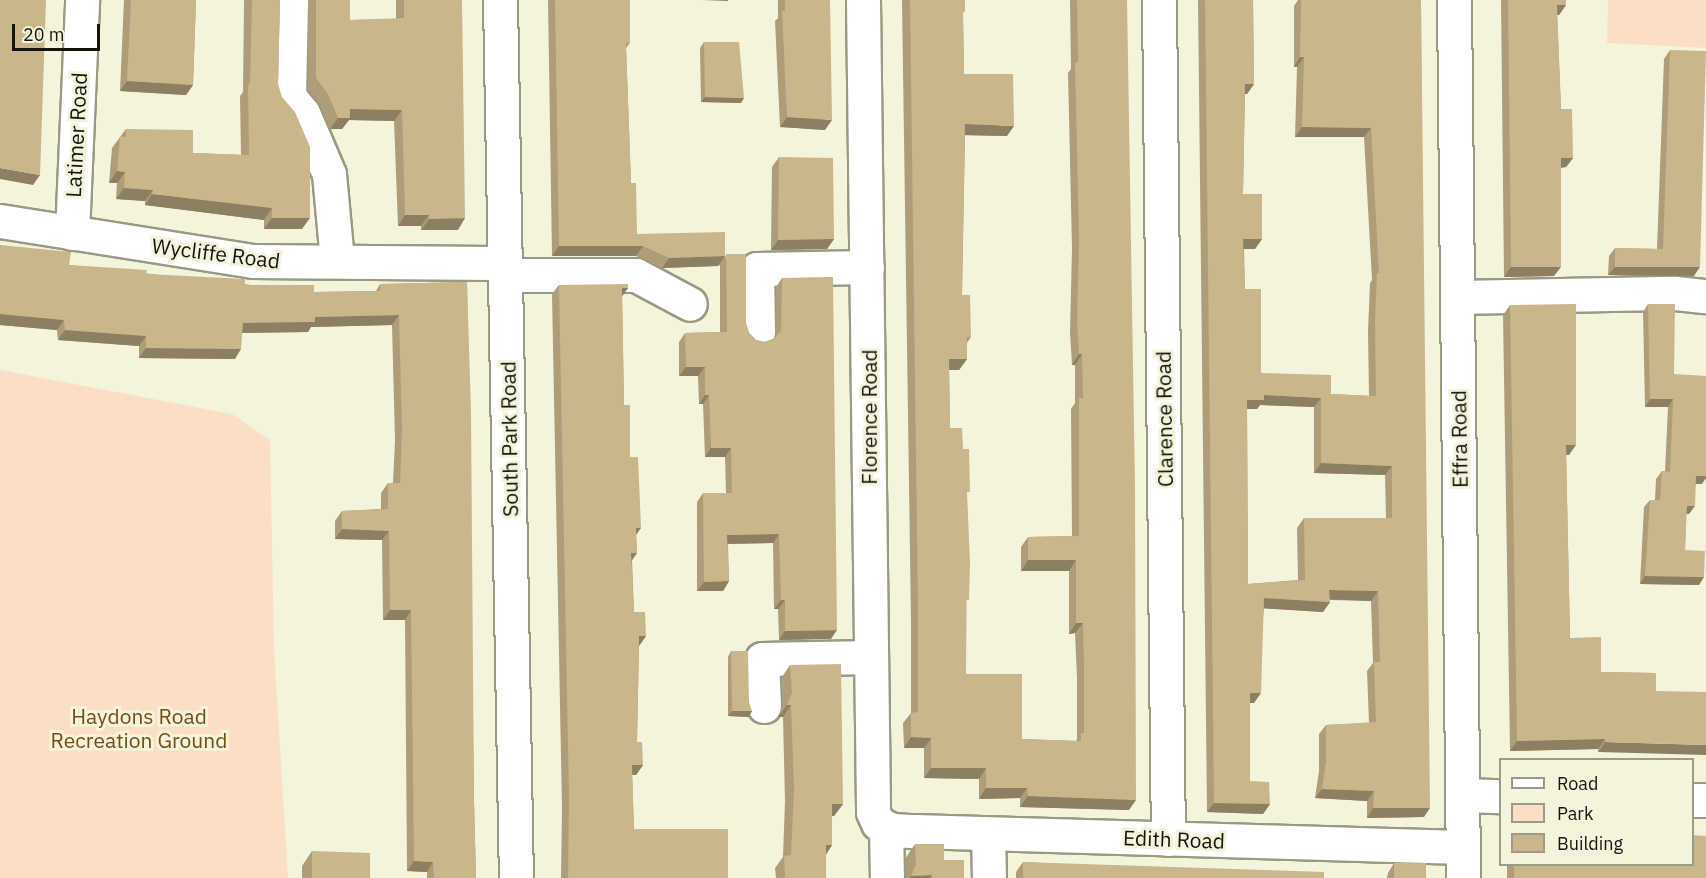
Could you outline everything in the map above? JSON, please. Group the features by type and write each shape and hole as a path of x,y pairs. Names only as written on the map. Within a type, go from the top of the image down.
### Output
{"street":[{"name":"Latimer Road","path":"72,233 82,0"},
{"name":"South Park Road","path":"500,0 516,878"},
{"name":"Florence Road","path":"863,0 873,812 878,823 886,828"},
{"name":"Clarence Road","path":"1159,0 1168,839"},
{"name":"Effra Road","path":"1454,0 1463,863"},
{"path":"291,2 289,96 303,113 330,174 337,261"},
{"name":"Wycliffe Road","path":"0,221 253,261 337,261 636,275 690,304"},
{"path":"758,332 757,269 867,267"},
{"path":"1457,297 1675,293 1706,296"},
{"path":"764,706 762,659 871,657"},
{"path":"1463,795 1499,796"},
{"path":"886,828 887,878"},
{"name":"Edith Road","path":"886,828 988,834 1168,839 1463,863"},
{"path":"988,834 988,878"}],"green space":[{"path":"1608,0 1706,0 1706,48 1607,43"},
{"name":"Haydons Road Recreation Ground","path":"0,370 232,414 270,440 274,647 288,878 0,878"}],"building":[{"path":"0,0 46,0 40,175 0,168"},
{"path":"131,0 196,0 193,85 127,81"},
{"path":"252,0 280,0 278,84 282,97 295,112 310,147 310,218 272,218 272,208 152,194 153,190 124,188 125,172 117,171 120,136 126,137 126,129 193,130 193,153 249,155 248,84 250,85"},
{"path":"316,0 350,0 350,20 404,18 404,0 462,0 465,218 429,219 429,215 405,215 402,110 350,109 350,118 338,118 328,94 316,78"},
{"path":"555,0 630,0 630,43 626,43 631,183 636,183 637,234 725,232 725,256 669,258 643,246 559,246"},
{"path":"785,0 830,0 832,120 787,117 782,11 785,11"},
{"path":"910,0 965,0 965,12 963,12 964,74 1013,74 1014,126 965,124 962,295 970,295 971,337 967,337 967,359 949,359 950,428 962,428 963,449 969,449 970,492 967,492 970,563 969,600 966,600 966,674 1022,674 1022,739 1081,741 1081,733 1084,733 1083,623 1076,623 1076,560 1028,560 1028,537 1079,536 1079,398 1083,398 1082,354 1079,354 1077,323 1079,239 1075,63 1078,62 1077,0 1127,0 1135,486 1136,800 1028,796 1027,788 986,788 986,768 931,768 931,738 911,737 911,713 918,712 918,612"},
{"path":"1205,0 1253,0 1254,84 1245,84 1243,194 1262,194 1262,239 1243,239 1245,289 1261,289 1261,373 1331,375 1331,394 1376,396 1375,321 1377,273 1379,273 1371,128 1302,127 1304,57 1300,57 1301,0 1421,0 1430,808 1373,808 1374,791 1322,789 1326,761 1326,725 1376,722 1374,662 1380,662 1378,591 1329,590 1330,602 1264,598 1261,693 1250,693 1250,781 1269,782 1270,804 1214,803","holes":["1264,395 1321,398 1321,463 1392,466 1392,518 1304,518 1305,580 1248,584 1247,400 1264,400"]},
{"path":"1508,0 1566,0 1566,5 1557,5 1561,109 1572,109 1573,158 1561,158 1561,267 1511,267"},
{"path":"704,42 739,42 744,98 705,97"},
{"path":"1670,50 1706,51 1700,267 1615,267 1615,248 1663,249"},
{"path":"779,157 833,158 834,239 778,240"},
{"path":"0,245 71,252 69,265 147,270 146,274 245,279 245,285 314,285 314,292 380,291 380,284 467,282 471,412 476,878 434,878 433,862 414,861 411,610 390,610 389,531 342,529 342,511 388,509 388,483 400,483 402,430 399,315 315,317 315,322 243,323 241,349 146,348 146,336 65,330 64,320 0,314"},
{"path":"726,254 746,254 746,323 749,333 756,340 764,342 773,339 781,331 782,278 833,277 837,630 785,631 785,600 781,600 779,534 727,535 729,581 704,582 703,493 732,493 731,448 711,448 709,395 705,395 705,367 686,367 685,333 727,332"},
{"path":"628,284 628,288 622,288 624,405 630,405 630,457 638,457 641,528 636,528 637,553 631,553 634,612 645,612 646,636 639,636 637,742 642,742 643,765 632,765 634,829 728,829 728,878 568,878 569,798 559,285"},
{"path":"1576,304 1576,445 1566,445 1570,638 1601,637 1601,672 1656,673 1656,691 1706,692 1706,745 1605,742 1605,739 1517,741 1510,305"},
{"path":"1648,304 1675,304 1674,374 1706,376 1706,476 1696,476 1695,506 1687,506 1685,550 1705,551 1704,577 1645,576 1650,500 1660,500 1662,471 1670,472 1673,399 1650,399"},
{"path":"731,651 748,651 749,702 752,711 732,711"},
{"path":"841,664 843,804 832,804 832,845 826,845 826,878 785,878 784,856 791,855 794,789 791,705 787,705 792,693 790,665"},
{"path":"1694,835 1706,836 1706,878 1514,878 1514,866 1694,866"},
{"path":"915,844 944,844 944,860 964,860 964,878 911,876 916,864"},
{"path":"312,851 370,853 370,878 312,878"},
{"path":"1023,862 1324,872 1324,878 1023,878"},
{"path":"1394,863 1426,863 1426,878 1394,878"}]}
